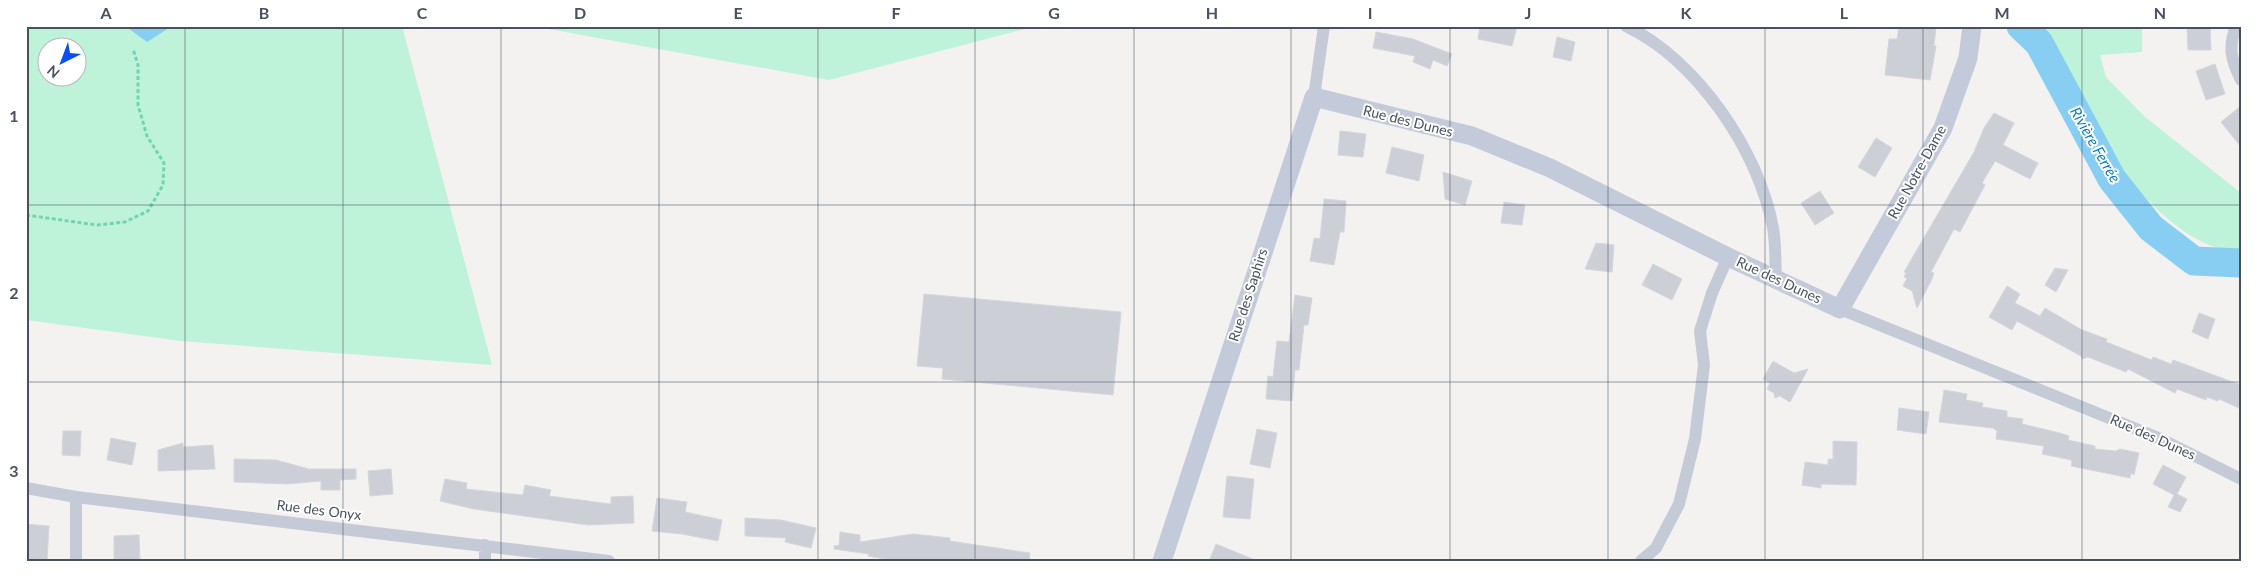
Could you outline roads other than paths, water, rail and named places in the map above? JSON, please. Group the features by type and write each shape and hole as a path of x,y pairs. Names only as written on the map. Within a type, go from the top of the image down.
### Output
{"street":[{"name":"Rue des Saphirs","path":"1162,561 1314,97 1324,26"},
{"path":"1626,26 1648,37 1702,85 1741,142 1764,194 1773,229 1776,278"},
{"name":"Rue Notre-Dame","path":"1840,309 1943,128 1968,58 1972,26"},
{"path":"2236,26 2232,37 2232,61 2241,80"},
{"name":"Rue des Dunes","path":"1314,97 1472,136 1550,168 1728,257 1840,309 2160,439 2241,479"},
{"path":"1641,561 1656,548 1679,504 1695,439 1704,365 1700,331 1712,293 1728,257"},
{"name":"Rue des Onyx","path":"26,488 76,497 608,561"},
{"path":"76,497 76,561"},
{"path":"485,545 485,561"}],"water":[{"path":"125,26 172,26 147,42"}],"waterway":[{"name":"Rivière Ferrée","path":"2021,26 2039,43 2112,179 2151,228 2194,261 2241,263"}]}
